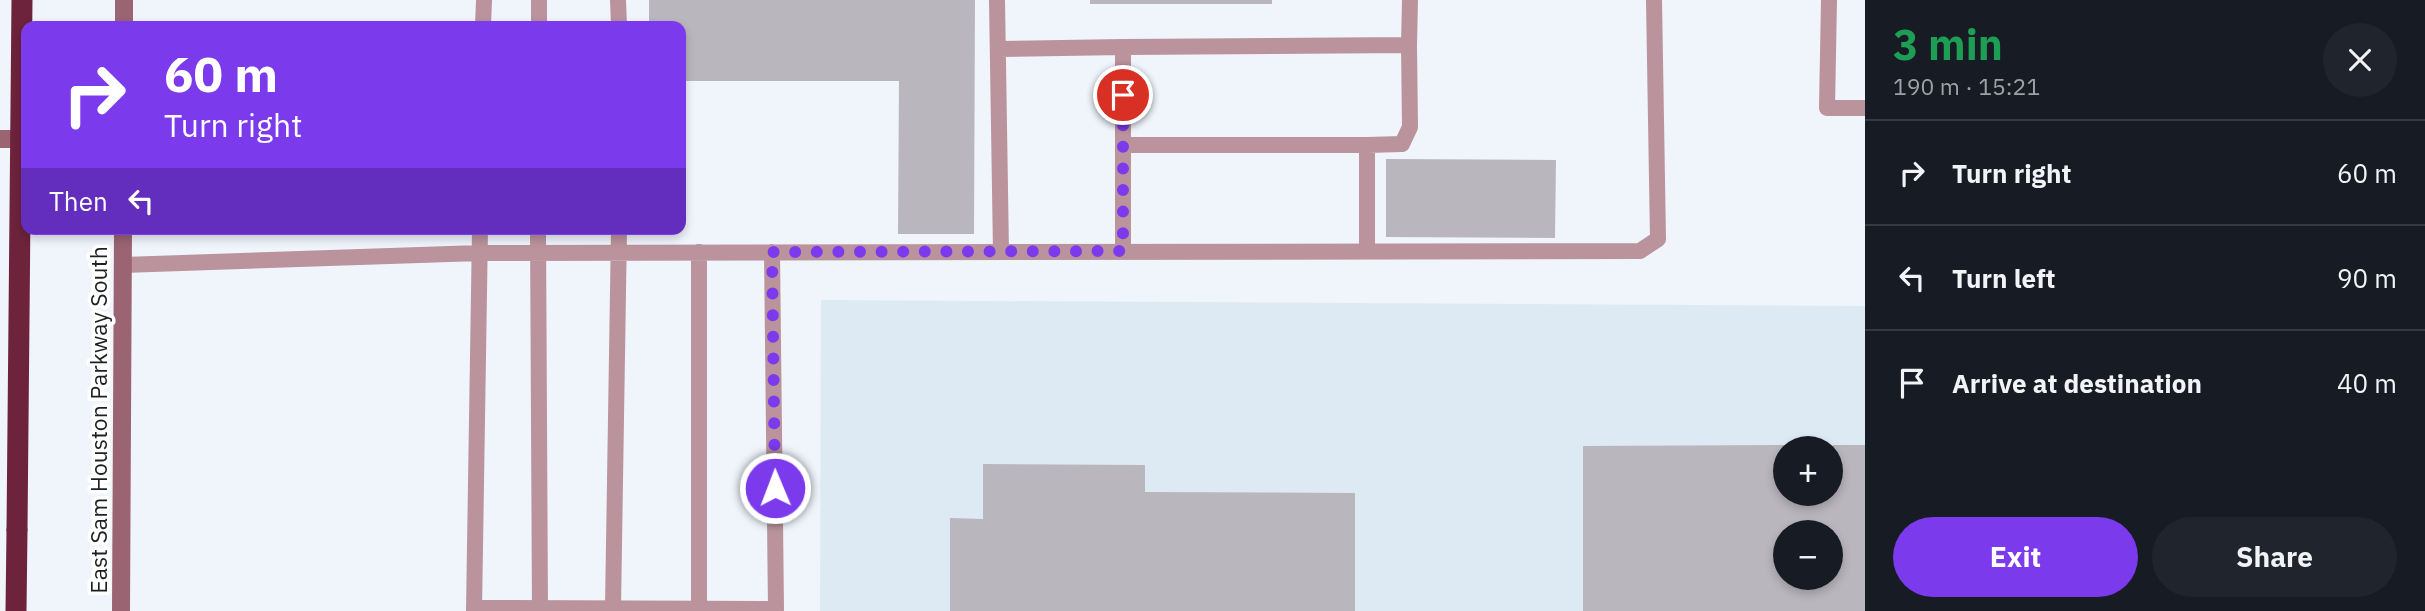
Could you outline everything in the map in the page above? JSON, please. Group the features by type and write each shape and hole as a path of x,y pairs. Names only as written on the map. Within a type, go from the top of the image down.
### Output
{"highway":[{"path":"22,0 22,21"},
{"path":"16,611 21,106"}],"main road":[{"path":"124,0 124,21"},
{"path":"0,139 21,139"},
{"name":"East Sam Houston Parkway South","path":"121,611 123,235"}],"lane":[{"path":"483,21 484,0"},
{"path":"539,0 539,21"},
{"path":"618,0 618,21"},
{"path":"997,0 1001,252"},
{"path":"1123,145 1402,144 1410,127 1410,0"},
{"path":"123,265 538,252 1640,251 1658,239 1654,0"},
{"path":"1829,0 1827,108 1865,108"},
{"path":"998,49 1409,45"},
{"path":"1123,47 1123,251"},
{"path":"1367,145 1367,251"},
{"path":"480,235 474,609 776,610 772,252"},
{"path":"538,235 540,610"},
{"path":"613,608 619,235"},
{"path":"699,252 699,608"}],"shaded area":[{"path":"821,300 1865,306 1865,611 820,611"}],"building":[{"path":"649,0 975,0 974,234 898,234 899,81 686,81 686,21 649,21"},
{"path":"1090,0 1272,0 1272,4 1090,4"},
{"path":"1386,159 1556,160 1555,238 1386,237"},
{"path":"1773,445 1773,506 1843,506 1843,445 1865,445 1865,611 1583,611 1583,446"},
{"path":"983,464 1145,465 1145,492 1355,493 1355,611 950,611 950,518 983,519"}],"route":[{"path":"775,488 772,252 1123,251 1123,95"}]}
